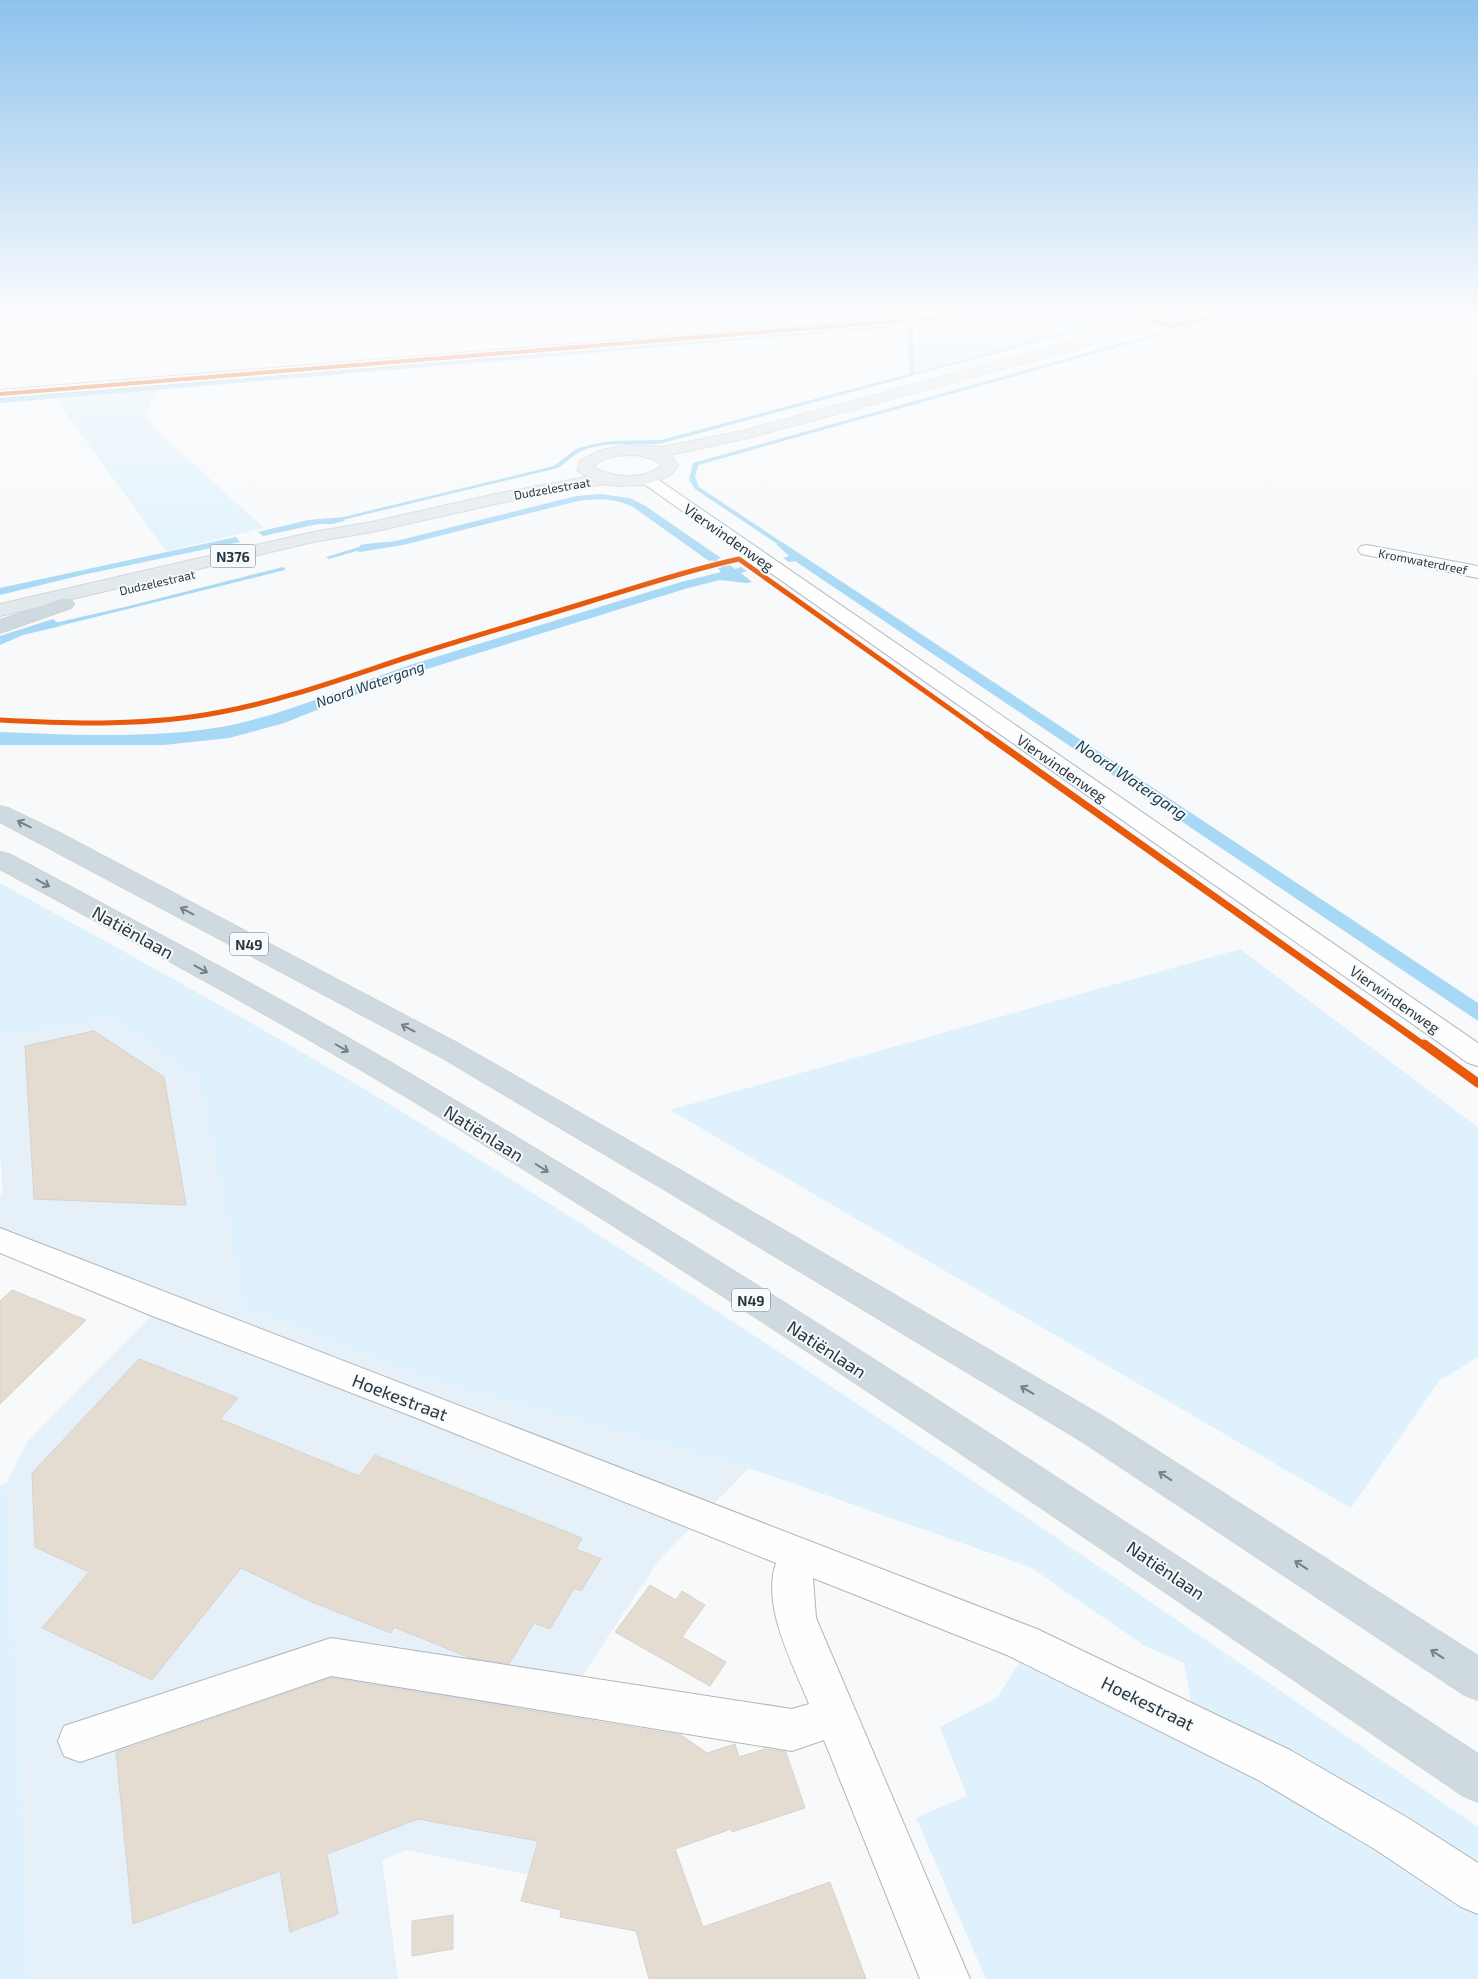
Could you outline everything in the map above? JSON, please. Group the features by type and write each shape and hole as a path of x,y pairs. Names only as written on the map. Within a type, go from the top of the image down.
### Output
{"highway":[{"path":"0,627 64,604"},
{"name":"N49","path":"0,813 56,840 451,1051 676,1182 1096,1431 1478,1680"},
{"name":"Natiënlaan","path":"0,859 268,1006 420,1093 654,1237 1045,1489 1478,1780"}],"main road":[{"name":"N376","path":"650,453 743,436 840,409"},
{"name":"N376","path":"668,461 725,445 743,436"},
{"name":"N376","path":"635,451 650,453 668,461 670,466 666,471 646,479 604,479 592,475 586,470 586,464 592,458 604,454 635,451"},
{"name":"Dudzelestraat","path":"500,498 524,488 572,476 586,470"},
{"name":"Dudzelestraat","path":"0,610 314,537 372,527 500,498 604,479"},
{"name":"Dudzelestraat","path":"0,620 320,543 372,527"}],"street":[{"name":"Vierwindenweg","path":"646,479 1478,1057"},
{"name":"Kromwaterdreef","path":"1367,550 1478,572"},
{"name":"Hoekestraat","path":"0,1240 162,1306 427,1407 1022,1642 1274,1765 1392,1834 1478,1890"},
{"path":"799,1555 793,1572 796,1618 945,1979"},
{"path":"80,1741 331,1657 792,1730 836,1716"}],"shaded area":[{"path":"63,409 149,409 147,416 155,429 264,528 166,551"},
{"path":"0,883 350,1080 673,1282 808,1371 1077,1552 1478,1827 1478,1866 1282,1747 1191,1702 1184,1663 1145,1646 1030,1567 749,1468 423,1378 244,1307 199,1080 112,1018 0,1037"},
{"path":"1240,949 1478,1127 1478,1357 1439,1381 1351,1508 670,1110"},
{"path":"112,1018 199,1080 244,1307 423,1378 749,1468 658,1561 577,1684 593,1719 550,1879 407,1850 382,1860 398,1979 31,1979 6,1484 28,1441 171,1296 0,1230 0,1196 3,1193 0,1154 0,1037"},
{"path":"6,1484 31,1979 0,1979 0,1486"},
{"path":"1021,1660 1280,1787 1478,1914 1478,1979 986,1979 916,1818 967,1796 940,1727 997,1698"}],"water":[{"path":"600,494 630,498 644,505 721,558 709,561 633,507 613,500 599,499 578,501 403,545 360,552 356,550 360,548 360,545 400,540 576,496"},
{"path":"346,518 343,520 345,521 332,524 318,524 263,536 258,532 308,520"},
{"path":"236,537 240,542 82,575 0,595 0,588"},
{"name":"Noord Watergang","path":"782,542 1478,1003 1478,1021 795,561 789,562 783,558 789,556 776,544"},
{"name":"Noord Watergang","path":"730,565 735,569 741,567 747,571 741,573 752,582 720,580 688,588 398,678 284,723 229,738 164,745 0,745 0,732 84,735 172,733 250,721 297,707 410,665 681,582 721,572 718,568"},
{"path":"53,619 61,626 23,635 0,645 0,636"}],"building":[{"path":"94,1031 164,1077 186,1205 34,1199 25,1046"},
{"path":"12,1290 86,1320 0,1404 0,1301"},
{"path":"139,1359 238,1398 220,1419 359,1476 375,1455 582,1538 576,1549 601,1559 581,1591 574,1588 550,1629 534,1623 509,1664 470,1658 394,1627 391,1633 314,1603 241,1568 152,1680 42,1628 89,1572 35,1547 32,1473"},
{"path":"650,1585 676,1600 682,1591 705,1605 682,1637 726,1662 710,1686 615,1632"},
{"path":"331,1678 681,1735 707,1753 735,1744 739,1757 765,1749 786,1752 805,1808 732,1832 731,1829 675,1849 703,1927 830,1882 866,1979 649,1979 636,1931 560,1917 561,1910 521,1901 538,1841 418,1819 327,1854 338,1914 290,1932 280,1871 133,1924 116,1752"},
{"path":"453,1915 453,1949 412,1956 412,1921"}],"waterway":[{"path":"334,520 556,467 571,455 592,446 611,443 661,442 783,409"},
{"path":"790,550 697,488 692,480 695,464 891,409"},
{"path":"329,557 369,546"},
{"path":"704,552 731,571"},
{"path":"46,624 59,624 129,608 283,569"}],"cycle path":[{"path":"0,720 63,723 126,722 189,717 251,706 310,690 450,643 663,578 739,559 1478,1083"}]}
